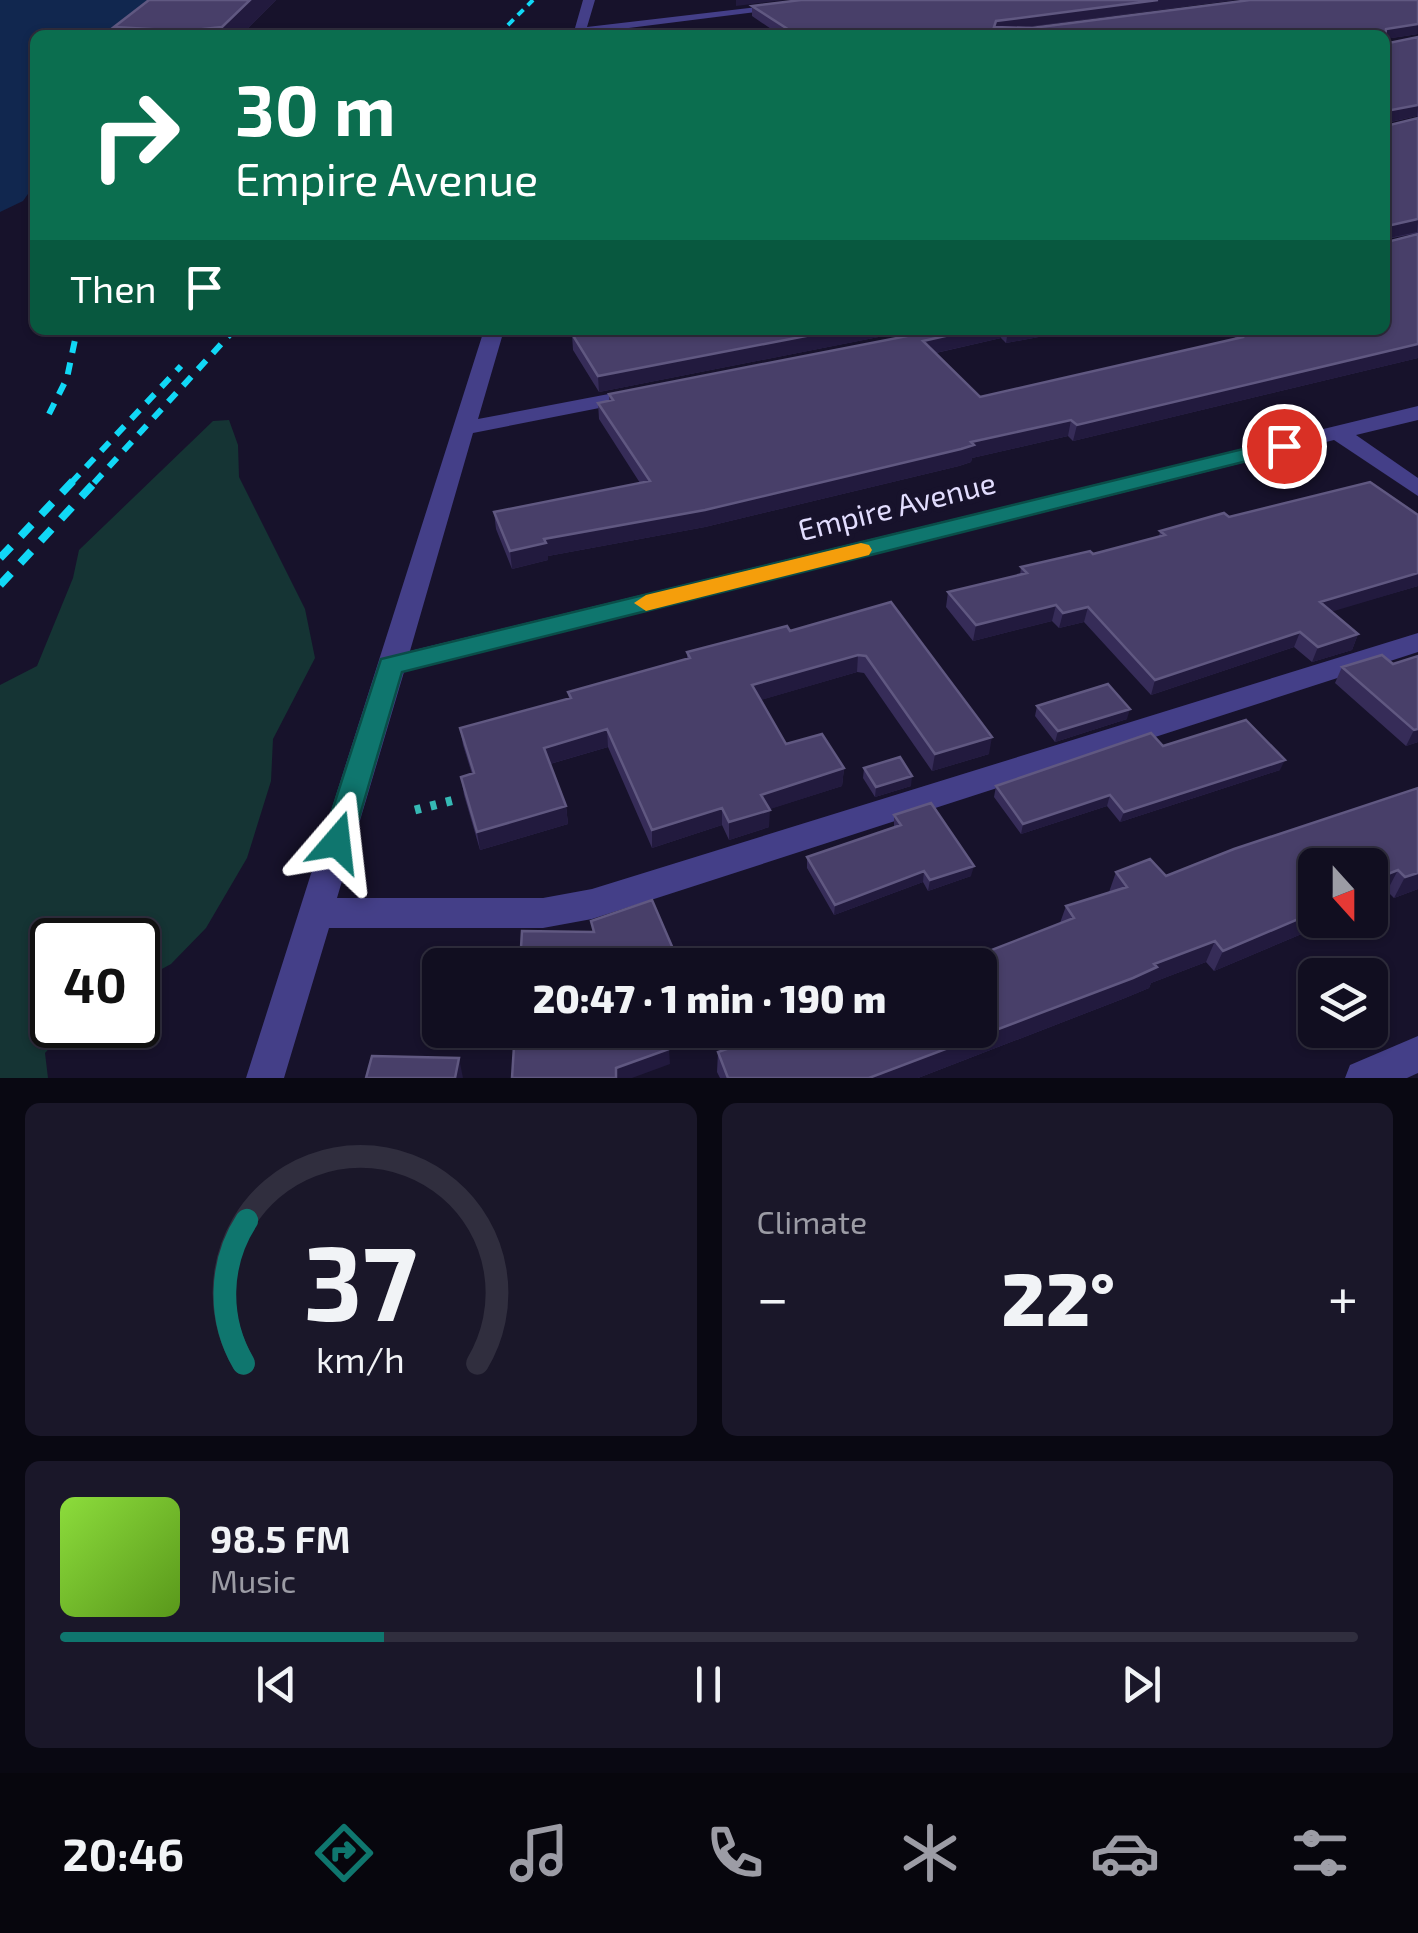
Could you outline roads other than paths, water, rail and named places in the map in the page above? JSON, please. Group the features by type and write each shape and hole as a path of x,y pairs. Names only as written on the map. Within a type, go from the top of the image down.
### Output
{"street":[{"path":"581,30 590,0"},
{"path":"604,30 846,0"},
{"path":"265,1078 493,335"},
{"path":"467,428 670,388"},
{"name":"Empire Avenue","path":"390,666 1418,413"},
{"path":"1338,432 1418,489"},
{"path":"315,913 543,913 592,904 1418,642"},
{"path":"1364,1078 1418,1054"}],"water":[{"path":"0,0 149,0 112,30 30,30 30,191 23,201 0,212"}],"railway":[{"path":"503,30 533,0"},
{"path":"49,414 67,378 76,335"},
{"path":"94,483 229,335"},
{"path":"71,483 181,366"},
{"path":"0,558 73,481"},
{"path":"0,585 96,481"}]}
